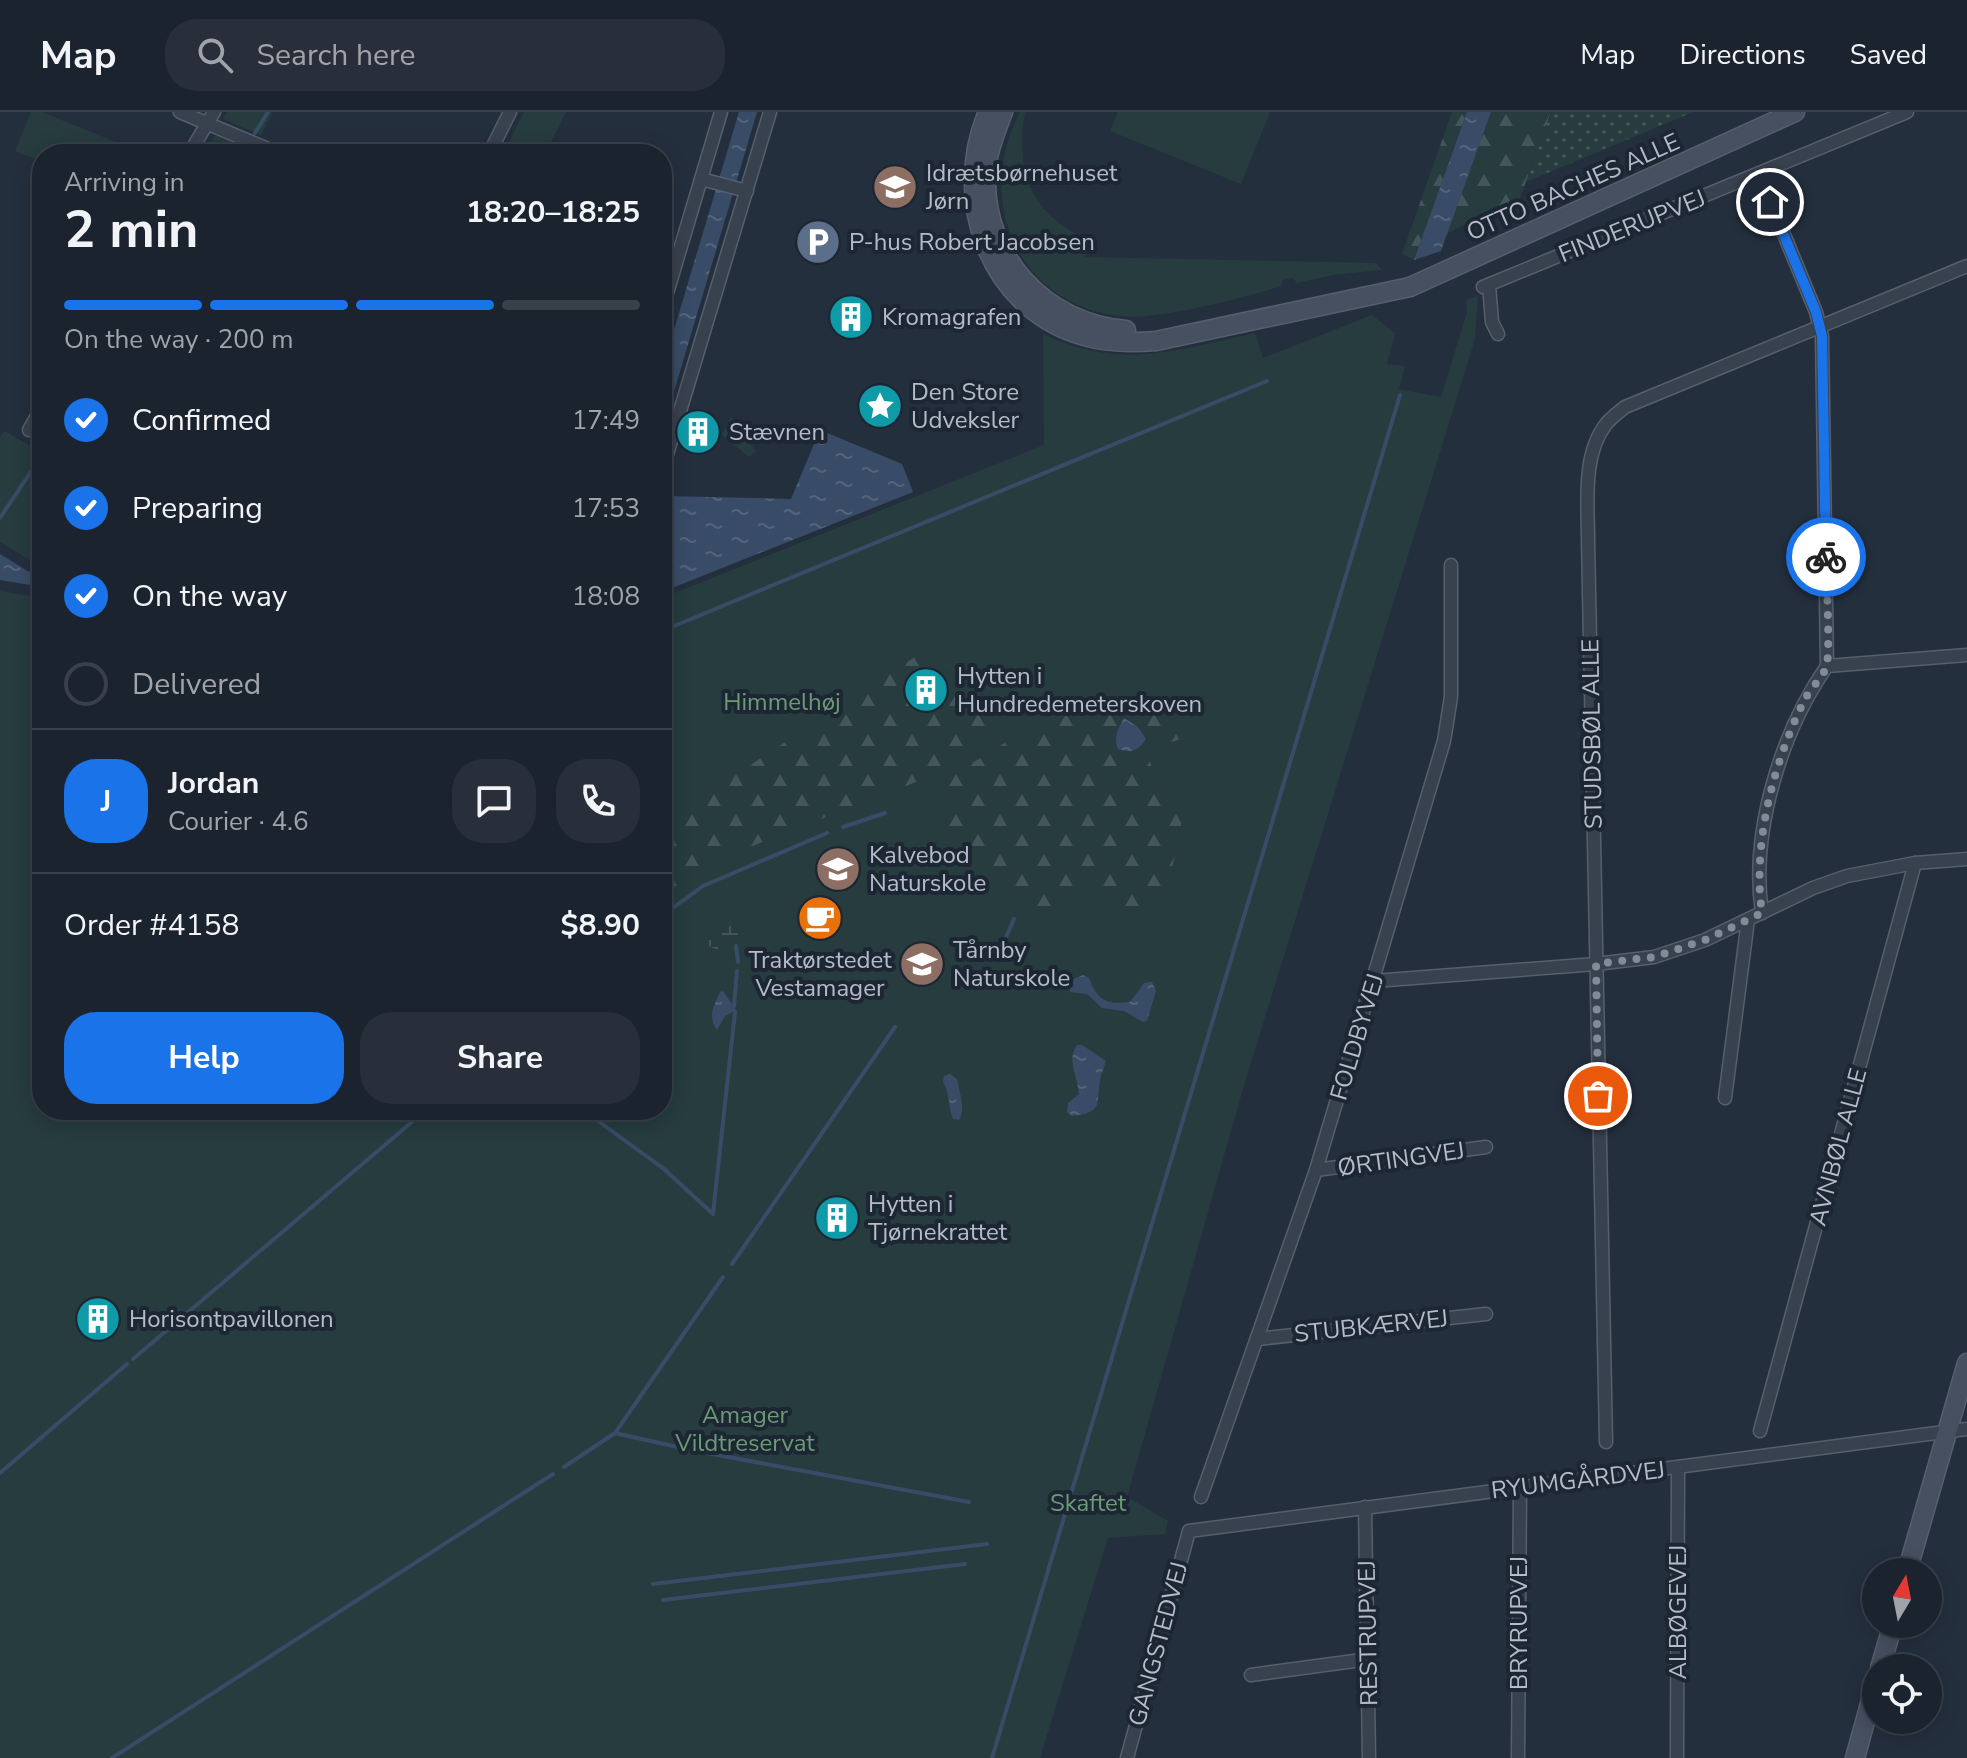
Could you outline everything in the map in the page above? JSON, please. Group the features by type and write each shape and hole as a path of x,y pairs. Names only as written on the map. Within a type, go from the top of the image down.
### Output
{"street":[{"path":"180,112 210,117 261,144"},
{"path":"494,144 510,112"},
{"path":"672,281 707,180 721,112"},
{"path":"672,436 743,190 770,112"},
{"path":"988,112 977,146 973,173 973,201 978,228 988,253 1017,295 1036,312 1070,331 1106,341 1156,341 1385,287"},
{"path":"1003,112 990,150 986,175 987,201 996,236 1012,268 1027,285 1063,313 1108,329 1155,329 1385,287"},
{"name":"OTTO BACHES ALLE","path":"1385,287 1420,283 1795,112"},
{"name":"FINDERUPVEJ","path":"1498,334 1492,322 1486,286 1907,112"},
{"path":"195,144 210,117"},
{"path":"1759,174 1816,312 1822,336 1827,666 1807,695 1789,734 1776,774 1761,857 1762,913"},
{"path":"707,180 743,190"},
{"name":"STUDSBØL ALLE","path":"1606,1442 1588,485 1596,443 1606,424 1625,407 1967,266"},
{"path":"29,430 32,425"},
{"name":"FOLDBYVEJ","path":"1201,1497 1316,1170 1444,741 1451,697 1451,565"},
{"path":"1827,666 1967,655"},
{"path":"1374,981 1654,957 1705,940 1813,888 1847,876 1915,863 1967,859"},
{"name":"AVNBØL ALLE","path":"1760,1431 1915,863"},
{"path":"1725,1098 1748,920"},
{"name":"ØRTINGVEJ","path":"1316,1170 1486,1147"},
{"name":"STUBKÆRVEJ","path":"1257,1339 1486,1314"},
{"path":"1911,1558 1967,1363"},
{"name":"RYUMGÅRDVEJ","path":"1189,1531 1967,1429"},
{"name":"ALBØGEVEJ","path":"1677,1758 1678,1467"},
{"name":"BRYRUPVEJ","path":"1518,1758 1520,1487"},
{"name":"RESTRUPVEJ","path":"1365,1507 1369,1758"},
{"name":"GANGSTEDVEJ","path":"1127,1758 1189,1531"},
{"path":"1251,1675 1369,1659"},
{"path":"1855,1758 1862,1733"}],"green space":[{"path":"31,112 42,112 116,142 32,144 32,158 15,151"},
{"path":"227,112 273,112 261,135 223,119"},
{"path":"524,112 566,112 550,144 508,144"},
{"path":"1020,112 1025,112 1023,156 1032,191 1056,220 1093,242 1085,257 1376,263 1382,270 1296,283 1294,278 1282,280 1281,286 1245,296 1155,315 1119,316 1083,307 1054,291 1030,269 1014,242 1004,211 1002,179 1007,145"},
{"path":"1118,112 1270,112 1241,184 1110,131"},
{"path":"1452,112 1467,112 1414,260 1402,254"},
{"path":"1491,112 1551,112 1519,201 1447,233"},
{"path":"1551,112 1693,112 1526,182"},
{"path":"215,135 237,144 210,144"},
{"name":"Amager Vildtreservat","path":"1478,296 1475,339 1245,1082 1127,1497 1168,1521 1165,1534 1108,1538 1040,1758 0,1758 0,591 32,596 32,1120 672,1120 672,594 1044,445 1043,334 1098,352 1149,354 1255,333 1263,358 1372,315 1395,333 1387,364 1405,366 1399,389 1441,397 1467,312 1466,300"},
{"path":"731,417 756,451 749,457 722,435"},
{"path":"4,431 32,446 30,560 0,542 0,437"},
{"path":"930,647 1013,724 947,768 765,841 695,874 672,889 672,816"},
{"path":"1096,699 1146,709 1188,736 1146,752 1162,792 1182,820 1167,893 1149,915 1133,915 1081,883 1066,888 1066,908 1030,911 988,859 941,829 949,776 1021,731"},
{"path":"741,921 744,932 736,946 722,952 707,945 708,936 715,930"}],"water":[{"path":"739,112 757,112 672,398 672,336"},
{"path":"1467,112 1491,112 1441,251 1414,260"},
{"path":"820,430 902,464 913,492 672,588 672,496 791,499"},
{"path":"0,554 29,572 32,567 32,585 0,580"},
{"path":"1124,718 1138,727 1146,739 1131,751 1118,749 1116,741"},
{"path":"1083,975 1089,978 1099,996 1115,1003 1130,1002 1144,983 1152,982 1156,991 1147,1021 1143,1022 1124,1011 1102,1008 1087,994 1070,992 1071,980"},
{"path":"723,991 736,1010 725,1016 717,1030 712,1011"},
{"path":"1077,1045 1082,1045 1106,1061 1096,1106 1089,1112 1072,1116 1067,1112 1068,1103 1079,1094 1073,1063"},
{"path":"950,1074 957,1079 962,1111 959,1120 953,1119 943,1082 944,1076"}],"waterway":[{"path":"255,133 268,112"},
{"path":"672,627 1267,381"},
{"path":"992,1758 1400,395"},
{"path":"0,518 32,470"},
{"path":"843,827 885,813"},
{"path":"672,909 703,886 827,833"},
{"path":"981,959 1001,949 1014,919"},
{"path":"736,946 738,962"},
{"path":"734,1006 737,971"},
{"path":"713,1214 735,1012"},
{"path":"732,1264 895,1027"},
{"path":"133,1359 414,1120"},
{"path":"597,1120 664,1169 713,1214"},
{"path":"564,1467 615,1433 723,1277"},
{"path":"0,1473 127,1364"},
{"path":"615,1433 682,1448"},
{"path":"691,1450 969,1502"},
{"path":"112,1758 553,1474"},
{"path":"653,1584 987,1544"},
{"path":"663,1600 965,1564"}],"way so far":[{"path":"1598,1096 1596,964 1654,957 1705,940 1762,913 1761,857 1776,774 1789,734 1807,695 1827,666 1826,557"}],"place":[{"name":"Idrætsbørnehuset Jørn","path":"895,187"},
{"name":"P-hus Robert Jacobsen","path":"818,242"},
{"name":"Kromagrafen","path":"851,317"},
{"name":"Den Store Udveksler","path":"880,406"},
{"name":"Stævnen","path":"698,432"},
{"name":"Hytten i Hundredemeterskoven","path":"926,690"},
{"name":"Kalvebod Naturskole","path":"838,869"},
{"name":"Traktørstedet Vestamager","path":"820,918"},
{"name":"Tårnby Naturskole","path":"922,964"},
{"name":"Hytten i Tjørnekrattet","path":"837,1218"},
{"name":"Horisontpavillonen","path":"98,1319"}],"route":[{"path":"1770,202 1816,312 1822,336 1826,557"}],"park label":[{"name":"Himmelhøj","path":"782,702"},
{"name":"Skaftet","path":"1088,1503"}]}
